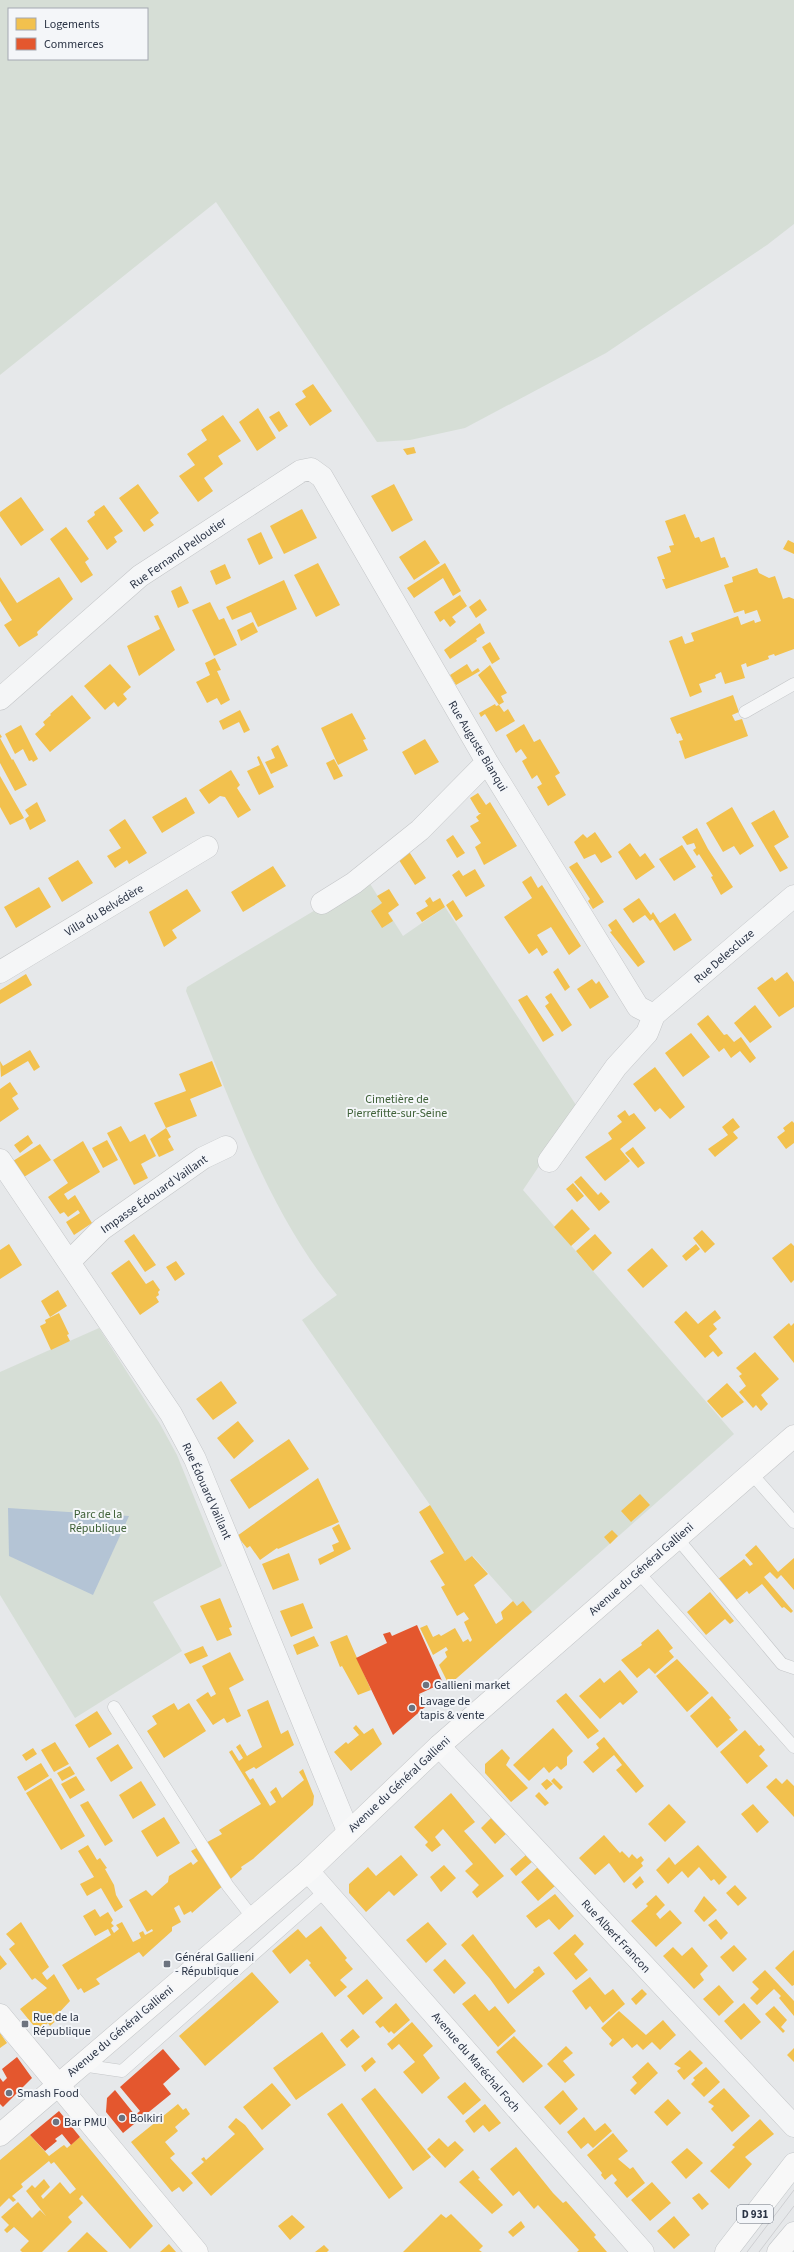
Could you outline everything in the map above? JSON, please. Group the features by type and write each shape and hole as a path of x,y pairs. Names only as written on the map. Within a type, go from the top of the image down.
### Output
{"street":[{"name":"Rue Fernand Pelloutier","path":"0,699 140,576 301,471 311,469"},
{"name":"Rue Auguste Blanqui","path":"311,469 322,477 487,762 638,1007 654,1015"},
{"path":"322,903 354,883 420,830 487,762"},
{"name":"Villa du Belvédère","path":"0,972 207,847"},
{"name":"Rue Delescluze","path":"654,1015 794,896"},
{"path":"549,1161 616,1067 647,1033 654,1015"},
{"name":"Impasse Édouard Vaillant","path":"69,1262 102,1228 204,1158 226,1147"},
{"name":"Rue Édouard Vaillant","path":"0,1160 171,1414 195,1459 348,1831"},
{"name":"Avenue du Général Gallieni","path":"0,2135 57,2084 308,1871 348,1831 439,1746 794,1436"},
{"name":"Rue Albert Francon","path":"439,1746 794,2126"},
{"name":"Avenue du Maréchal Foch","path":"308,1871 643,2252"},
{"path":"0,2015 198,2252"},
{"name":"D 931","path":"726,2252 794,2164"},
{"path":"778,2252 794,2233"}],"lane":[{"path":"745,712 794,684"},
{"path":"751,1473 794,1522"},
{"path":"677,1538 782,1664 794,1668"},
{"path":"638,1572 794,1747"},
{"path":"114,1707 228,1886 253,1918"},
{"path":"80,2065 122,2071 325,1891"}],"green space":[{"path":"0,0 794,0 794,224 767,245 606,353 465,428 410,440 377,442 216,202 0,375"},
{"name":"Cimetière de Pierrefitte-sur-Seine","path":"367,879 403,936 445,907 578,1108 523,1190 734,1434 527,1617 473,1556 465,1561 430,1505 302,1320 337,1295 312,1262 269,1189 233,1109 186,991 187,987"},
{"name":"Parc de la République","path":"99,1328 160,1424 177,1455 222,1566 153,1602 182,1651 75,1718 0,1595 0,1372"}],"water":[{"path":"8,1508 129,1516 93,1595 9,1556"}],"building: Logements":[{"path":"313,384 332,411 310,426 295,404 306,397 302,391"},
{"path":"258,408 276,438 257,451 239,422"},
{"path":"279,411 288,426 279,432 269,417"},
{"path":"223,415 241,441 218,456 223,464 204,478 213,491 198,502 179,476 195,465 187,454 207,440 201,430"},
{"path":"414,447 416,453 407,455 403,449"},
{"path":"138,484 159,513 150,520 154,525 144,532 119,498"},
{"path":"394,484 413,520 392,532 371,496"},
{"path":"21,497 44,530 21,546 0,516 0,512"},
{"path":"104,505 123,531 114,537 117,542 107,550 87,521 95,515 94,512"},
{"path":"302,509 317,538 284,554 270,526"},
{"path":"685,514 695,538 699,537 701,542 714,537 721,558 725,557 729,567 666,589 662,579 665,579 657,557 671,552 669,546 674,545 665,521"},
{"path":"66,527 89,559 85,562 93,575 81,583 50,539"},
{"path":"261,532 273,558 259,565 247,539"},
{"path":"425,540 440,563 414,580 399,557"},
{"path":"788,540 794,543 794,554 783,549"},
{"path":"318,563 340,605 316,617 294,575"},
{"path":"445,563 461,591 453,596 443,578 414,598 407,588"},
{"path":"225,564 231,578 216,585 210,571"},
{"path":"757,568 759,573 769,578 775,576 783,599 789,597 794,599 794,649 775,656 774,654 768,656 769,659 747,667 746,663 741,665 745,678 725,684 721,672 715,675 716,678 699,684 702,692 690,697 669,641 682,636 685,644 694,641 691,633 738,616 741,625 754,620 755,623 761,621 757,610 745,614 744,610 734,613 724,585 733,582 732,577"},
{"path":"0,577 17,603 59,577 73,599 37,632 38,635 19,647 4,625 12,620 0,601"},
{"path":"284,580 297,609 258,627 251,612 232,620 226,607"},
{"path":"181,586 189,603 178,608 171,591"},
{"path":"460,595 467,606 452,617 456,622 450,627 444,619 440,622 434,612"},
{"path":"480,599 487,610 476,618 469,607"},
{"path":"210,602 219,620 224,618 237,645 214,656 192,610"},
{"path":"158,615 175,650 139,676 127,646 160,629 154,616"},
{"path":"253,622 258,632 241,641 237,630"},
{"path":"480,623 485,633 476,639 477,641 450,659 444,650"},
{"path":"490,642 500,659 492,664 482,647"},
{"path":"215,658 221,670 217,671 230,700 221,705 217,698 207,703 196,682 210,675 205,663"},
{"path":"110,664 131,687 123,694 127,699 118,707 114,702 105,710 84,686"},
{"path":"467,664 472,672 478,668 480,671 456,685 450,675"},
{"path":"490,665 507,693 501,696 504,702 499,705 478,675"},
{"path":"72,695 91,718 50,752 35,734 45,725 43,722 51,715 50,714"},
{"path":"733,695 739,712 732,715 735,721 742,719 748,736 685,759 679,741 683,740 680,733 677,734 670,718"},
{"path":"495,704 496,706 499,705 504,712 508,709 515,721 496,732 485,714 481,717 479,713"},
{"path":"240,710 250,730 244,733 239,722 223,730 219,721"},
{"path":"352,713 366,739 363,740 368,750 338,765 321,728"},
{"path":"524,724 534,742 540,739 560,773 555,776 566,795 548,806 537,787 542,784 537,775 532,779 522,761 527,758 521,749 516,753 506,735"},
{"path":"21,725 38,759 33,762 32,760 29,761 23,749 15,754 5,734"},
{"path":"0,738 27,785 15,791 0,763"},
{"path":"425,739 439,762 415,775 402,752"},
{"path":"278,745 288,766 271,774 265,762 275,758 271,749"},
{"path":"259,756 274,787 259,795 247,771 260,765 257,757"},
{"path":"334,759 343,776 334,780 326,763"},
{"path":"231,770 240,785 237,788 251,810 238,818 225,797 220,796 209,804 199,790"},
{"path":"0,776 24,818 10,825 0,807"},
{"path":"478,793 486,805 490,802 517,846 484,865 475,847 481,843 470,826 479,821 476,817 481,813 479,813 470,798"},
{"path":"186,797 195,813 162,833 152,817"},
{"path":"37,802 46,821 30,830 25,819 29,816 25,810"},
{"path":"732,807 754,846 740,855 734,846 723,852 706,823"},
{"path":"774,810 789,837 774,846 788,868 780,872 751,823"},
{"path":"125,819 147,853 129,864 127,860 115,868 107,856 121,848 109,830"},
{"path":"697,828 708,849 733,887 721,895 711,877 713,876 699,854 697,856 693,850 696,848 694,843 687,845 682,837"},
{"path":"595,832 612,857 601,863 595,854 584,859 574,842 583,834 587,838"},
{"path":"453,835 465,853 457,858 446,840"},
{"path":"630,843 640,857 645,853 655,867 636,880 618,852"},
{"path":"682,845 696,867 674,881 659,859"},
{"path":"408,850 426,878 415,885 397,857"},
{"path":"78,860 93,883 62,902 48,878"},
{"path":"577,862 604,902 593,909 588,901 590,899 569,867"},
{"path":"273,866 286,886 243,912 231,892"},
{"path":"475,869 485,886 466,897 452,875 459,870 463,876"},
{"path":"531,876 538,888 542,885 581,946 569,955 551,927 537,935 548,952 542,956 537,948 529,954 504,917 532,898 522,882"},
{"path":"39,887 51,907 16,928 4,907"},
{"path":"187,889 201,911 172,930 177,938 164,947 149,912"},
{"path":"389,889 399,905 388,913 393,921 382,928 371,911 382,903 377,896"},
{"path":"430,897 433,902 440,898 445,907 422,922 416,913 428,906 425,901"},
{"path":"639,898 651,915 653,912 660,923 675,913 692,940 674,951 653,919 650,921 645,915 633,923 623,909"},
{"path":"453,900 463,916 456,921 446,905"},
{"path":"616,919 645,962 638,967 610,932 612,931 608,925"},
{"path":"558,968 570,987 565,991 553,972"},
{"path":"787,972 794,982 794,1007 779,1017 757,988 772,977 775,981"},
{"path":"26,974 32,985 0,1004 0,990"},
{"path":"592,979 596,984 599,981 609,997 590,1009 577,989"},
{"path":"551,993 572,1025 562,1032 545,1006 549,1003 545,997"},
{"path":"527,995 554,1035 543,1042 518,1000"},
{"path":"755,1005 772,1027 750,1043 734,1023"},
{"path":"708,1015 724,1035 727,1034 734,1042 741,1037 756,1058 750,1063 740,1051 731,1058 724,1048 719,1052 697,1024"},
{"path":"691,1033 710,1057 683,1077 665,1053"},
{"path":"30,1050 40,1067 34,1071 28,1061 1,1077 0,1061 3,1066"},
{"path":"212,1061 222,1086 190,1099 197,1116 166,1128 154,1103 186,1091 179,1074"},
{"path":"655,1067 685,1107 670,1119 660,1108 655,1112 633,1084"},
{"path":"10,1082 18,1094 12,1098 19,1109 0,1122 0,1089"},
{"path":"625,1110 629,1116 634,1113 646,1128 620,1149 630,1161 605,1181 585,1157 612,1139 608,1133 622,1122 617,1116"},
{"path":"733,1118 740,1127 733,1132 738,1138 715,1157 708,1149 728,1135 722,1127"},
{"path":"792,1121 794,1123 794,1143 786,1149 777,1137 785,1131 783,1128"},
{"path":"121,1126 130,1142 145,1134 156,1156 141,1164 148,1178 134,1185 107,1133"},
{"path":"166,1128 171,1137 168,1139 174,1150 159,1157 150,1139"},
{"path":"28,1135 33,1143 20,1153 14,1145"},
{"path":"107,1140 118,1160 103,1168 92,1148"},
{"path":"83,1141 100,1172 64,1194 68,1200 75,1195 92,1223 74,1235 66,1222 80,1213 78,1210 68,1217 64,1212 60,1214 48,1197 68,1183 53,1160"},
{"path":"40,1144 51,1160 24,1177 13,1161"},
{"path":"633,1147 645,1163 638,1168 625,1153"},
{"path":"581,1176 598,1195 601,1192 610,1202 599,1211 574,1182"},
{"path":"573,1183 584,1196 577,1202 566,1189"},
{"path":"572,1209 590,1229 571,1246 554,1227"},
{"path":"702,1230 715,1244 705,1253 693,1238"},
{"path":"134,1234 156,1265 145,1272 124,1241"},
{"path":"595,1234 612,1253 593,1271 576,1251"},
{"path":"791,1243 794,1246 794,1280 791,1283 772,1258"},
{"path":"9,1244 22,1265 0,1279 0,1250"},
{"path":"696,1244 700,1249 686,1261 682,1256"},
{"path":"652,1248 668,1266 643,1288 627,1270"},
{"path":"129,1260 146,1284 153,1280 160,1290 158,1292 159,1295 156,1297 159,1302 140,1315 111,1273"},
{"path":"176,1261 185,1274 175,1281 166,1267"},
{"path":"58,1290 67,1306 50,1317 41,1301"},
{"path":"715,1310 721,1318 713,1324 717,1329 709,1336 723,1353 718,1357 713,1351 705,1358 674,1322 686,1311 698,1324"},
{"path":"59,1313 69,1334 67,1335 70,1341 51,1350 40,1326 46,1323 45,1320"},
{"path":"789,1323 791,1326 794,1323 794,1363 773,1337"},
{"path":"755,1352 779,1379 761,1395 768,1404 761,1411 756,1405 753,1408 739,1392 746,1386 739,1376 742,1374 736,1368"},
{"path":"221,1381 237,1403 213,1420 196,1399"},
{"path":"727,1383 744,1402 722,1418 707,1401"},
{"path":"238,1421 254,1441 234,1459 217,1438"},
{"path":"289,1439 309,1469 249,1509 230,1480"},
{"path":"318,1478 339,1522 278,1549 277,1548 260,1560 250,1546 247,1548 237,1536"},
{"path":"640,1494 650,1505 631,1522 621,1511"},
{"path":"430,1505 465,1561 472,1556 488,1574 474,1585 496,1624 503,1619 501,1612 513,1601 517,1606 523,1601 532,1612 449,1685 439,1665 447,1657 445,1652 448,1650 446,1647 433,1655 420,1628 427,1625 433,1637 439,1634 441,1636 455,1628 463,1642 468,1639 470,1642 472,1640 464,1622 469,1619 464,1612 457,1616 441,1587 445,1585 430,1561 444,1553 419,1512"},
{"path":"339,1524 351,1549 320,1565 318,1559 334,1551 332,1545 339,1542 332,1528"},
{"path":"612,1530 618,1536 610,1544 604,1537"},
{"path":"756,1545 778,1572 794,1558 794,1590 781,1575 777,1579 770,1572 764,1577 793,1611 791,1613 784,1607 782,1608 762,1584 749,1594 747,1591 735,1601 717,1580 744,1559 750,1566 753,1564 745,1555"},
{"path":"289,1553 299,1580 273,1590 262,1564"},
{"path":"710,1592 734,1621 730,1624 725,1619 706,1635 687,1612"},
{"path":"220,1598 232,1627 229,1628 232,1635 217,1641 200,1606"},
{"path":"303,1603 313,1628 291,1637 280,1611"},
{"path":"658,1629 673,1648 669,1651 674,1657 655,1674 649,1668 637,1678 621,1660 642,1645 641,1643"},
{"path":"347,1635 371,1690 358,1695 342,1666 340,1667 330,1642"},
{"path":"314,1636 319,1646 297,1655 293,1645"},
{"path":"203,1646 208,1656 190,1664 184,1654"},
{"path":"230,1652 244,1680 229,1688 241,1716 227,1723 224,1718 213,1725 196,1700 208,1692 211,1697 216,1694 202,1666"},
{"path":"677,1659 709,1693 687,1712 656,1676"},
{"path":"620,1670 638,1692 623,1705 620,1702 600,1719 579,1696 600,1678 604,1683"},
{"path":"566,1693 599,1731 588,1739 556,1701"},
{"path":"712,1696 731,1718 729,1719 738,1730 717,1748 690,1716"},
{"path":"268,1700 281,1734 288,1730 294,1745 256,1769 254,1767 245,1772 250,1780 253,1778 270,1806 276,1802 270,1792 276,1787 282,1798 304,1780 299,1772 303,1769 314,1796 313,1805 253,1859 241,1867 242,1869 192,1913 191,1911 184,1915 179,1905 174,1908 181,1922 172,1927 172,1931 143,1957 139,1952 96,1979 100,1984 84,1993 81,1988 78,1990 62,1965 111,1935 108,1929 95,1936 83,1916 95,1909 100,1917 108,1912 113,1920 111,1923 114,1926 111,1928 114,1933 119,1929 116,1925 122,1922 133,1942 141,1938 139,1933 143,1931 145,1935 153,1931 152,1929 147,1932 129,1900 146,1890 152,1896 168,1882 169,1876 191,1862 193,1865 198,1861 191,1851 222,1834 219,1830 261,1804 229,1752 232,1750 239,1761 243,1758 236,1747 240,1744 247,1756 262,1747 247,1710"},
{"path":"174,1703 178,1710 189,1703 206,1731 164,1758 147,1731 157,1724 152,1716"},
{"path":"97,1711 112,1734 89,1748 75,1725"},
{"path":"356,1725 364,1734 373,1728 382,1744 351,1771 334,1752 346,1742 348,1744 359,1735 353,1728"},
{"path":"553,1728 573,1751 567,1757 567,1765 561,1770 557,1766 549,1773 544,1767 529,1781 513,1765"},
{"path":"745,1730 759,1746 761,1745 765,1750 759,1756 768,1766 747,1784 720,1752"},
{"path":"604,1737 644,1786 636,1793 616,1770 622,1765 614,1755 593,1773 583,1762 599,1748 596,1744"},
{"path":"55,1742 69,1764 54,1772 41,1750"},
{"path":"118,1744 133,1768 111,1782 96,1758"},
{"path":"33,1748 37,1754 26,1761 22,1755"},
{"path":"502,1749 510,1758 506,1765 528,1788 511,1802 485,1773 485,1764"},
{"path":"41,1763 49,1776 25,1791 17,1777"},
{"path":"70,1766 75,1774 62,1781 57,1773"},
{"path":"76,1776 85,1790 70,1799 61,1784"},
{"path":"51,1778 85,1836 61,1850 26,1793"},
{"path":"554,1778 563,1787 560,1790 551,1781"},
{"path":"776,1778 782,1784 787,1779 794,1786 794,1817 766,1787"},
{"path":"547,1779 553,1784 546,1790 541,1784"},
{"path":"141,1781 156,1805 133,1819 119,1795"},
{"path":"539,1792 549,1803 545,1806 535,1796"},
{"path":"451,1793 475,1822 464,1831 504,1876 477,1898 472,1892 479,1885 465,1871 473,1864 443,1829 435,1837 441,1845 432,1852 425,1845 428,1842 414,1827"},
{"path":"88,1801 113,1841 105,1846 80,1805"},
{"path":"669,1804 686,1822 665,1842 648,1824"},
{"path":"753,1804 769,1822 757,1833 741,1814"},
{"path":"164,1817 180,1843 157,1857 141,1831"},
{"path":"492,1817 507,1833 495,1844 481,1828"},
{"path":"604,1835 620,1853 622,1851 629,1858 632,1854 637,1859 641,1856 644,1860 641,1863 643,1866 624,1883 609,1863 595,1875 579,1858"},
{"path":"88,1845 97,1860 100,1858 107,1868 105,1869 114,1885 116,1895 123,1907 115,1912 101,1888 87,1896 80,1884 94,1877 78,1851"},
{"path":"698,1845 727,1877 719,1885 714,1879 711,1881 699,1867 688,1878 682,1871 668,1884 656,1870 669,1857 675,1865"},
{"path":"527,1854 533,1861 516,1876 510,1869"},
{"path":"401,1855 418,1875 394,1896 389,1891 366,1912 349,1893 349,1884 368,1867 376,1876"},
{"path":"444,1865 456,1878 441,1892 430,1877"},
{"path":"538,1867 555,1886 538,1901 521,1882"},
{"path":"640,1876 644,1882 636,1889 632,1884"},
{"path":"735,1885 747,1898 738,1906 726,1893"},
{"path":"555,1894 574,1916 559,1930 549,1919 536,1928 526,1916"},
{"path":"656,1895 665,1905 656,1914 660,1919 670,1910 682,1923 656,1947 631,1921 648,1906 646,1904"},
{"path":"704,1896 717,1910 704,1922 694,1911"},
{"path":"716,1919 728,1933 721,1940 708,1925"},
{"path":"21,1922 49,1967 42,1973 47,1980 54,1974 70,2001 56,2016 59,2018 50,2026 48,2023 38,2031 20,2009 47,1988 35,1978 32,1980 9,1949 15,1944 6,1934"},
{"path":"428,1922 447,1944 426,1963 406,1940"},
{"path":"321,1926 347,1958 345,1960 353,1969 340,1980 347,1987 335,1997 309,1965 311,1963 307,1959 290,1974 272,1951 298,1929 306,1938"},
{"path":"473,1934 515,1989 534,1972 533,1970 539,1966 545,1974 508,2004 490,1979 461,1945"},
{"path":"575,1934 584,1944 574,1954 588,1970 576,1980 553,1953"},
{"path":"734,1945 747,1959 733,1972 720,1957"},
{"path":"673,1947 682,1956 692,1947 708,1966 700,1974 704,1980 694,1989 663,1956"},
{"path":"794,1950 794,1985 792,1986 775,1968"},
{"path":"0,1955 7,1964 0,1970"},
{"path":"445,1959 466,1983 454,1994 433,1970"},
{"path":"765,1970 794,2001 794,2016 779,1998 781,1996 774,1989 757,2005 750,1998 759,1989 752,1982"},
{"path":"252,1972 279,2002 205,2066 179,2036"},
{"path":"590,1977 605,1995 613,1989 625,2004 603,2023 590,2006 586,2010 572,1991"},
{"path":"367,1979 383,1998 363,2015 347,1996"},
{"path":"719,1985 734,2002 719,2016 703,1999"},
{"path":"642,1989 647,1994 636,2005 631,1999"},
{"path":"475,1994 489,2011 495,2006 516,2031 498,2047 462,2004"},
{"path":"396,2003 410,2020 394,2034 391,2031 389,2033 383,2026 380,2028 375,2022"},
{"path":"744,2003 761,2022 741,2040 724,2021"},
{"path":"774,2006 787,2020 781,2027 785,2031 783,2033 765,2014"},
{"path":"619,2011 646,2035 663,2020 676,2035 660,2050 652,2042 643,2050 637,2044 632,2048 623,2038 612,2047 609,2044 612,2040 601,2028"},
{"path":"412,2022 433,2046 423,2055 440,2078 422,2094 403,2072 415,2062 399,2044 392,2050 387,2044"},
{"path":"353,2029 360,2037 347,2048 340,2040"},
{"path":"322,2032 346,2065 296,2100 273,2068"},
{"path":"0,2033 7,2043 0,2048"},
{"path":"514,2036 543,2066 523,2083 496,2052"},
{"path":"566,2046 573,2053 563,2061 575,2075 565,2083 547,2064"},
{"path":"794,2048 794,2062 787,2055"},
{"path":"690,2050 703,2063 684,2080 677,2071 681,2068 674,2064"},
{"path":"372,2057 376,2062 365,2072 361,2066"},
{"path":"648,2062 658,2073 635,2095 630,2090 637,2083 632,2077"},
{"path":"706,2067 720,2082 704,2097 691,2084 695,2080 693,2078"},
{"path":"465,2082 481,2100 463,2115 447,2097"},
{"path":"272,2083 291,2105 262,2130 243,2107"},
{"path":"375,2088 431,2157 413,2171 361,2099"},
{"path":"724,2088 750,2116 732,2132 711,2109 714,2106 708,2102"},
{"path":"563,2090 578,2109 560,2125 544,2107"},
{"path":"668,2099 681,2113 667,2126 654,2112"},
{"path":"342,2103 403,2188 389,2199 327,2114"},
{"path":"178,2104 183,2110 186,2108 190,2114 175,2127 178,2131 165,2142 175,2154 170,2158 193,2183 183,2192 179,2187 172,2192 131,2142"},
{"path":"485,2104 501,2123 489,2132 483,2125 474,2133 465,2121"},
{"path":"584,2117 595,2131 605,2123 612,2131 593,2148 588,2143 581,2149 567,2132"},
{"path":"236,2118 245,2125 264,2149 211,2196 191,2173 204,2162 201,2159 204,2157 206,2160 235,2134 228,2127"},
{"path":"760,2119 774,2134 745,2157 752,2164 729,2189 710,2171 735,2147 732,2145"},
{"path":"613,2133 628,2151 618,2159 630,2169 633,2167 645,2183 627,2198 614,2183 617,2180 612,2174 605,2180 601,2175 602,2173 587,2155"},
{"path":"30,2135 49,2156 64,2145 67,2148 80,2137 153,2226 130,2249 82,2195 79,2199 83,2203 68,2217 72,2222 42,2252 22,2252 20,2250 29,2241 14,2227 7,2233 4,2230 9,2225 1,2217 18,2202 32,2218 40,2210 46,2216 26,2191 32,2185 35,2188 44,2179 50,2187 41,2196 43,2199 60,2182 70,2194 76,2189 54,2162 51,2164 49,2161 21,2184 23,2187 12,2196 16,2200 13,2202 9,2198 0,2207 0,2160"},
{"path":"439,2138 448,2147 455,2141 464,2150 445,2168 427,2149"},
{"path":"516,2147 553,2193 563,2203 566,2201 596,2235 594,2237 607,2252 577,2252 579,2250 538,2205 534,2209 519,2191 513,2196 490,2169"},
{"path":"687,2148 703,2163 686,2179 671,2162"},
{"path":"473,2170 480,2178 478,2179 503,2205 492,2214 459,2182"},
{"path":"652,2182 671,2203 650,2221 631,2200"},
{"path":"699,2193 709,2204 702,2210 692,2198"},
{"path":"441,2214 446,2218 451,2214 483,2246 479,2250 482,2252 403,2252"},
{"path":"292,2215 305,2227 290,2240 278,2226"},
{"path":"674,2216 690,2235 674,2249 657,2231"},
{"path":"521,2221 525,2227 513,2237 508,2232"},
{"path":"87,2232 108,2252 67,2252"},
{"path":"169,2244 176,2252 160,2252"},
{"path":"324,2245 329,2250 327,2252 315,2252"}],"building: Commerces":[{"path":"417,1625 443,1683 419,1694 425,1707 393,1735 356,1658 387,1643 383,1634 390,1632 392,1636"},
{"path":"163,2049 180,2069 163,2084 171,2094 123,2133 106,2112 107,2098 115,2090 135,2115 140,2111 120,2087"},
{"name":"Smash Food","path":"17,2057 32,2078 3,2107 0,2104 0,2078 3,2082 7,2078 2,2069"},
{"name":"Bar PMU","path":"59,2111 80,2137 71,2145 62,2134 55,2139 57,2141 45,2151 30,2135"}],"tram line":[{"path":"747,2252 794,2190"},
{"path":"759,2252 794,2206"}],"place":[{"name":"Gallieni market","path":"426,1685"},
{"name":"Lavage de tapis & vente","path":"412,1708"},
{"name":"Général Gallieni - République","path":"167,1964"},
{"name":"Rue de la République","path":"25,2024"},
{"name":"Smash Food","path":"9,2093"},
{"name":"Bolkiri","path":"122,2118"},
{"name":"Bar PMU","path":"56,2122"}]}
